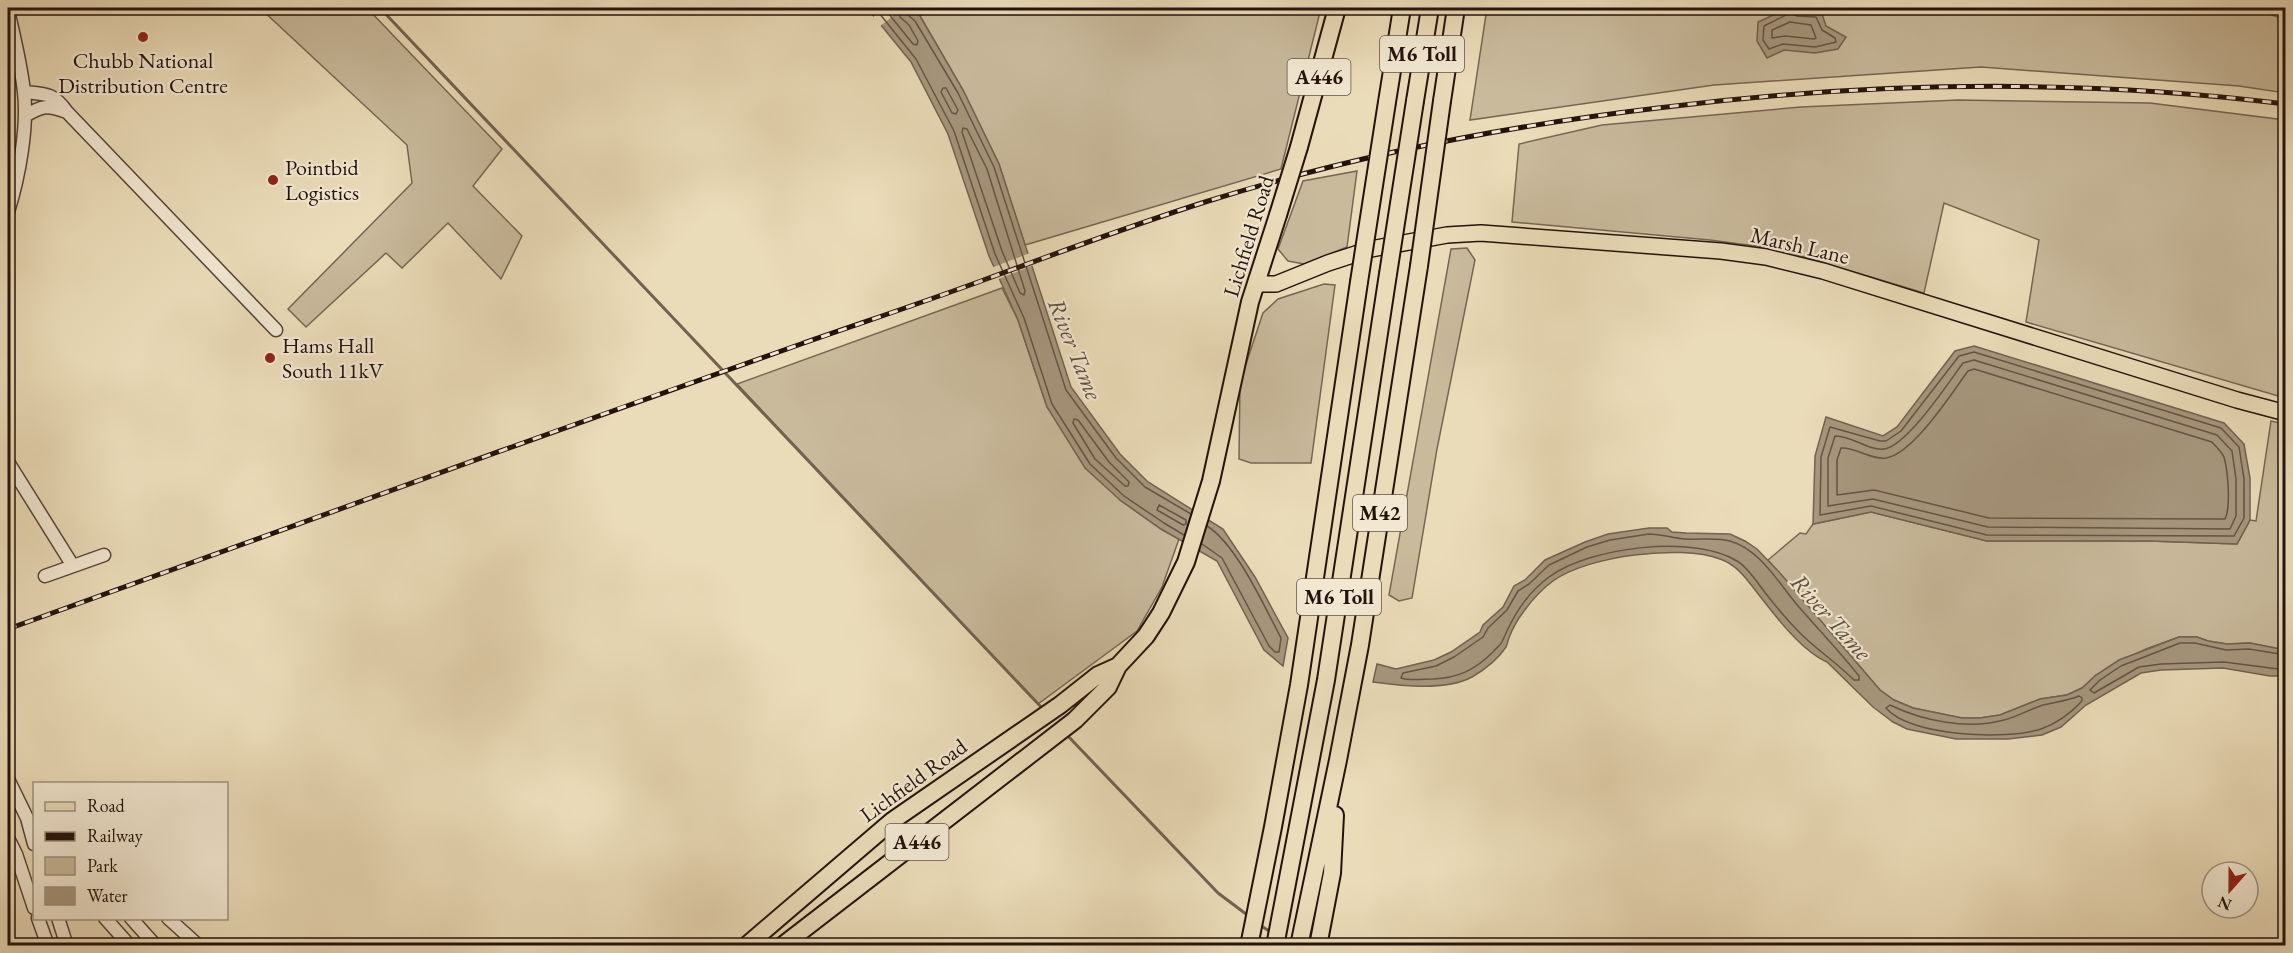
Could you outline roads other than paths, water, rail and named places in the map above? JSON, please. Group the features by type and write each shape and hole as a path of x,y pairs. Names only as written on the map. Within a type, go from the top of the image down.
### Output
{"highway":[{"name":"Lichfield Road","path":"782,945 1075,720 1108,687 1118,666 1146,636 1161,613 1186,562 1211,481 1232,379 1259,276 1299,147 1337,8"},
{"name":"M42","path":"1250,944 1299,685 1402,8"},
{"name":"M6 Toll","path":"1275,945 1313,756 1430,8"},
{"name":"M42","path":"1299,945 1360,645 1419,266 1456,8"},
{"name":"Lichfield Road","path":"746,945 892,821 1037,721 1098,675 1118,666"},
{"path":"1320,938 1332,873 1338,760"}],"main road":[{"name":"Marsh Lane","path":"1259,276 1276,284 1371,249 1447,235 1481,232 1721,251 1766,257 1823,271 2237,400 2286,413"}],"street":[{"path":"8,10 24,92 25,116 14,193 8,212"},
{"path":"24,92 48,94 59,101 276,330"},
{"path":"25,116 39,108 49,106 67,112"},
{"path":"8,462 73,566"},
{"path":"45,576 104,555"},
{"path":"8,779 27,818 33,840"},
{"path":"8,838 16,854 33,905"},
{"path":"39,920 48,945"},
{"path":"59,920 67,945"},
{"path":"107,920 130,945"},
{"path":"133,920 156,945"},
{"path":"170,920 199,945"}],"water":[{"path":"867,8 909,8 920,16 963,90 999,164 1071,387 1120,454 1148,482 1223,529 1255,577 1288,638 1283,666 1264,650 1217,561 1161,529 1120,500 1085,468 1047,407 1018,320 989,256 948,134 911,62"},
{"path":"1784,10 1821,11 1826,26 1846,37 1838,49 1815,53 1784,50 1767,58 1757,41 1758,22"},
{"path":"1974,346 2224,423 2244,444 2250,478 2250,520 2237,544 2150,541 1987,541 1871,512 1813,524 1815,456 1826,417 1883,436 1897,427 1955,351"},
{"path":"1649,528 1667,528 1672,532 1730,534 1757,549 1880,690 1894,700 1913,708 1962,718 2000,715 2040,699 2067,695 2082,688 2096,675 2119,660 2179,637 2197,637 2227,644 2250,643 2285,650 2285,676 2270,676 2223,668 2141,673 2086,705 2061,727 2042,735 2008,739 1956,739 1907,729 1873,707 1827,662 1799,642 1747,579 1732,565 1703,555 1659,553 1610,559 1568,572 1553,581 1537,595 1522,614 1503,651 1472,677 1437,686 1373,682 1377,664 1396,669 1434,660 1451,652 1480,632 1483,625 1503,607 1514,586 1525,580 1545,560 1608,534"}],"waterway":[{"path":"380,8 1043,709"},
{"path":"1066,734 1218,893 1250,917"},
{"path":"1260,925 1272,933"}],"railway":[{"path":"8,629 1092,240 1205,202 1316,170 1429,144 1601,115 1736,99 1814,93 1893,88 2050,87 2129,90 2286,104"}],"place":[{"name":"Chubb National Distribution Centre","path":"143,37"},
{"name":"Pointbid Logistics","path":"273,180"},
{"name":"Hams Hall South 11kV","path":"270,358"}],"water label":[{"name":"River Tame","path":"1075,349"},
{"name":"River Tame","path":"1831,617"}]}
